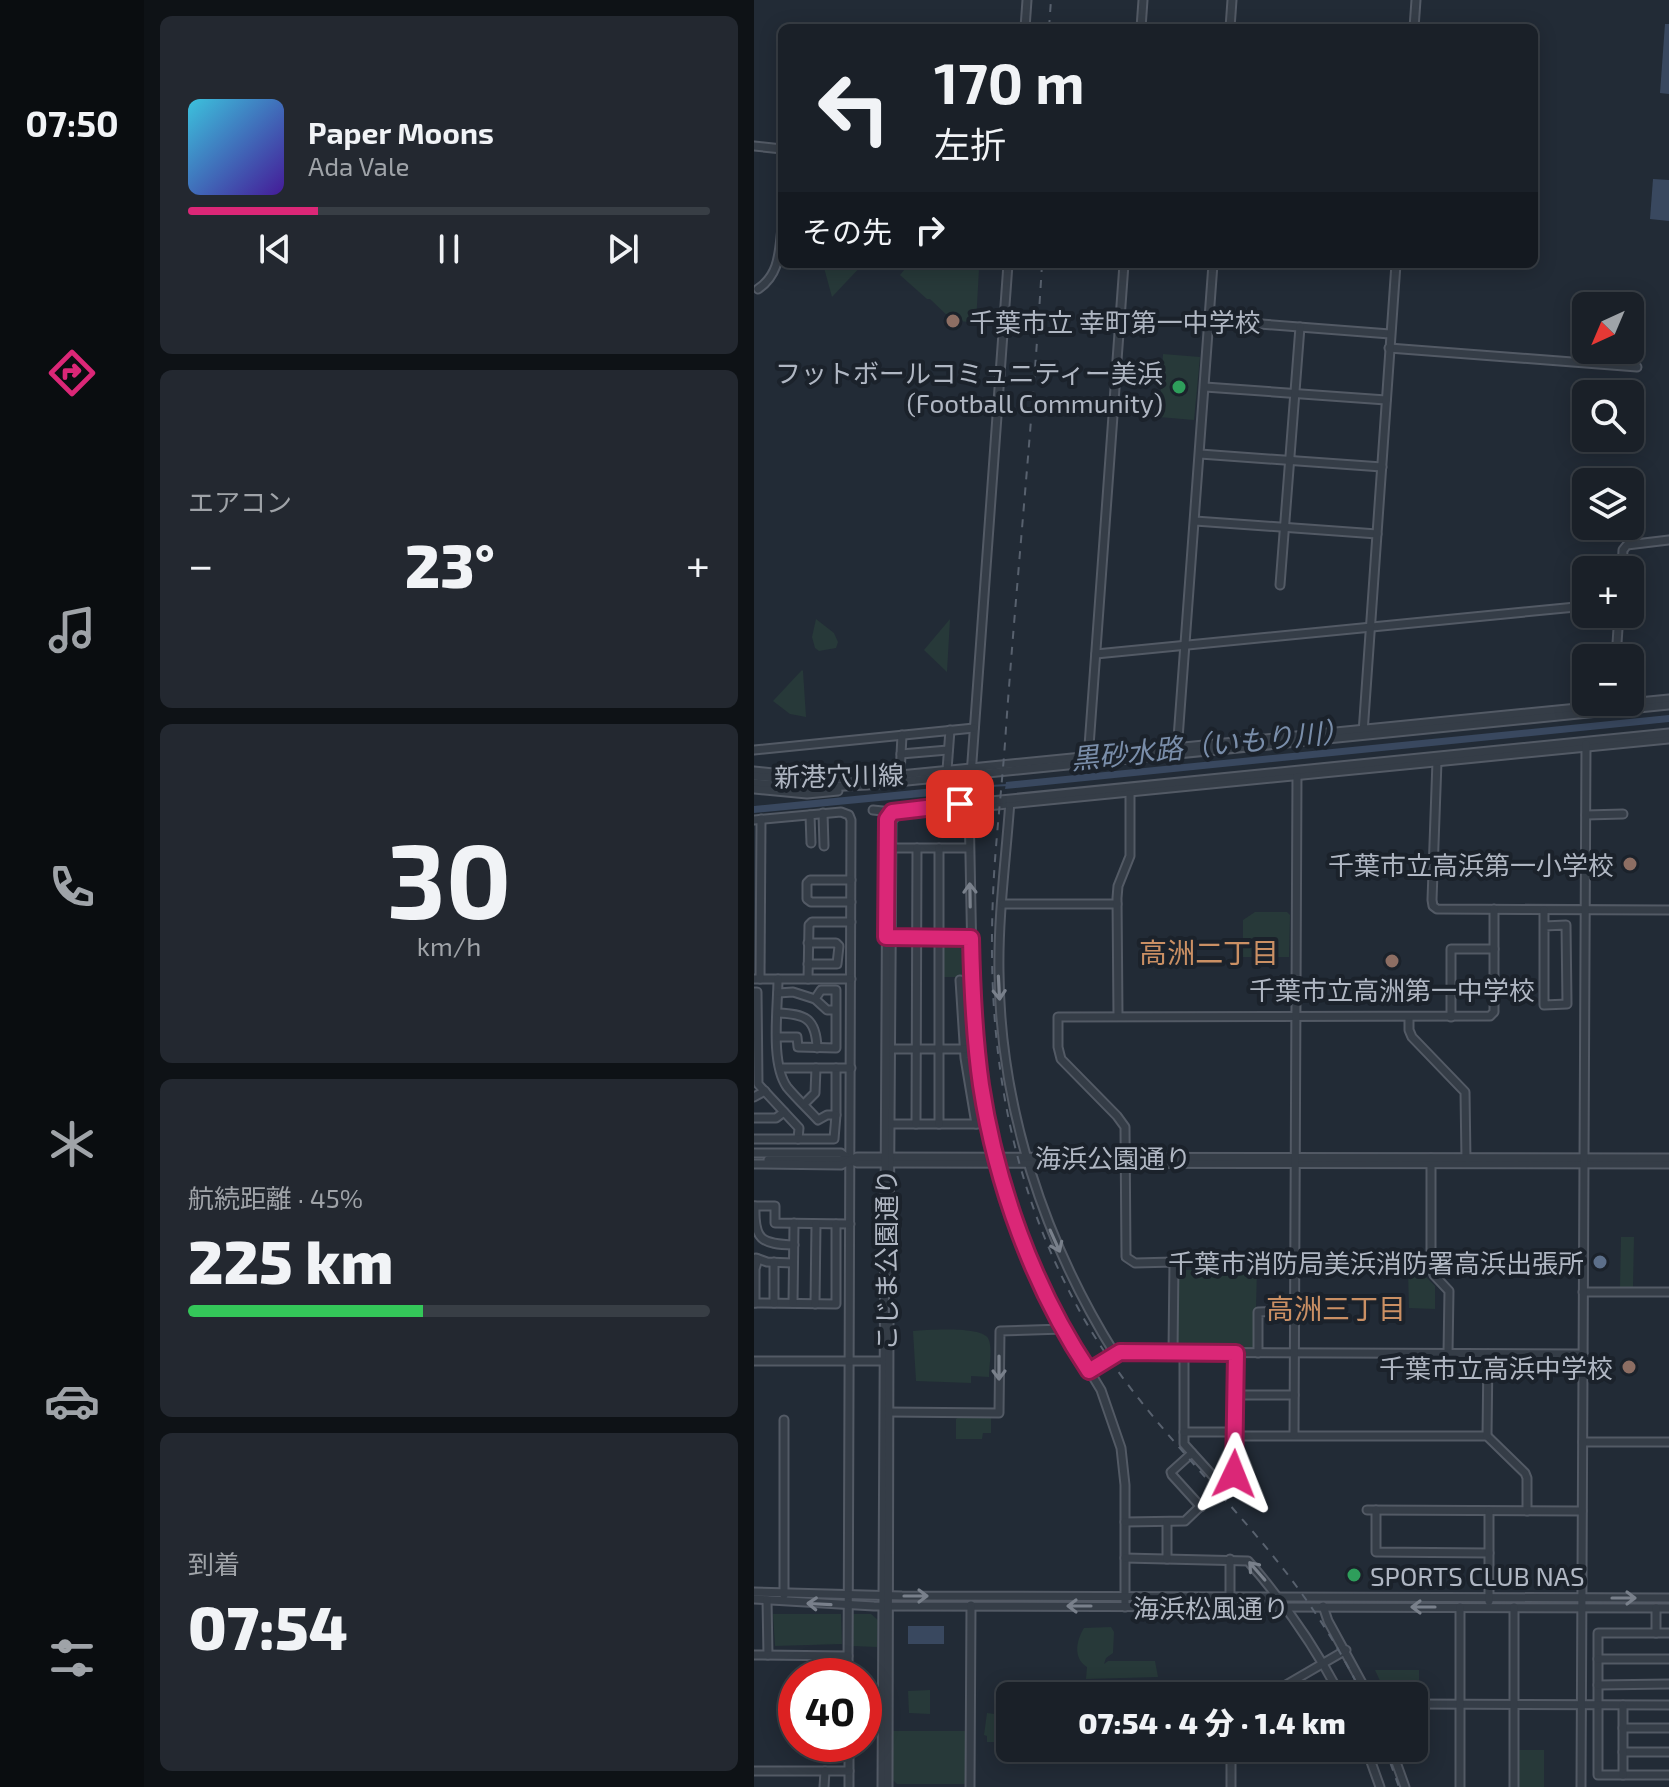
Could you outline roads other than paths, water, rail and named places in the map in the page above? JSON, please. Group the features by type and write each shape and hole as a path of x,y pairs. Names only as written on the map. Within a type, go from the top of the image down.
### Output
{"street":[{"path":"1025,24 1027,0"},
{"path":"1141,24 1143,0"},
{"path":"1230,24 1232,0"},
{"path":"1414,24 1416,0"},
{"path":"755,148 778,149"},
{"path":"758,289 770,280 778,263"},
{"path":"1008,268 969,806 972,980 977,1049 996,1159 1027,1249 1064,1329 1107,1404 1121,1448 1125,1485 1125,1607"},
{"path":"1088,759 1124,268"},
{"path":"1177,750 1213,268"},
{"path":"1363,732 1396,268"},
{"path":"1209,320 1390,334"},
{"path":"1280,585 1300,327"},
{"path":"1389,348 1637,367"},
{"path":"1205,387 1386,400"},
{"path":"1200,454 1382,467"},
{"path":"1195,521 1377,534"},
{"path":"1623,556 1627,545 1669,540"},
{"path":"1096,654 1572,607"},
{"path":"1644,702 1669,699"},
{"path":"1644,705 1669,705"},
{"path":"971,775 1088,759 1572,710"},
{"path":"754,750 974,728"},
{"path":"947,770 950,730"},
{"path":"902,735 903,777"},
{"path":"873,810 892,812 969,806 1669,736"},
{"path":"1581,1787 1586,745"},
{"path":"901,754 948,750"},
{"path":"1437,759 1433,906 1437,909 1669,910"},
{"name":"新港穴川線","path":"903,777 947,770 971,775"},
{"path":"754,773 893,772 903,777"},
{"path":"1294,1435 1297,773"},
{"name":"新港穴川線","path":"903,777 971,775"},
{"path":"754,786 818,793 865,788 903,777"},
{"path":"1118,1016 1117,904 1118,886 1130,856 1130,790"},
{"path":"1010,802 999,970 1002,1026 1011,1091 1049,1227 1069,1271 1115,1354"},
{"name":"こじま公園通り","path":"885,1787 892,821 897,815 969,806"},
{"path":"754,1655 848,1656 850,1361 850,1224 846,1160 851,1068 851,979 851,922 851,902 851,880 851,817 843,812 757,820 757,979 851,979"},
{"name":"こじま公園通り","path":"889,937 887,819 892,812"},
{"path":"823,813 824,846"},
{"path":"1586,815 1623,814"},
{"path":"810,815 811,843"},
{"path":"892,848 969,848"},
{"path":"916,1124 917,848"},
{"path":"939,848 939,1124"},
{"path":"851,880 810,880 807,883 807,899 811,902 851,902"},
{"path":"1003,904 1117,904"},
{"path":"1173,1352 1174,1262 1135,1263 1128,1260 1125,1253 1125,1127 1064,1063 1058,1047 1058,1017 1488,1017 1493,1014 1494,909"},
{"path":"1544,910 1544,926 1544,1005 1567,1004 1566,925 1544,926"},
{"path":"808,979 809,925 812,922 851,922"},
{"path":"889,937 971,938"},
{"path":"808,943 836,943 839,946 837,964 808,964"},
{"path":"1451,1017 1451,949 1494,949"},
{"path":"778,979 780,1068 787,1086 818,1120 827,1115 836,1115"},
{"path":"939,979 972,980"},
{"path":"960,980 964,1049 976,1124"},
{"path":"778,1037 797,1037 798,1047 836,1048 836,990 821,990 815,999"},
{"path":"1567,991 1585,991"},
{"path":"754,992 757,992 758,1084 799,1128 798,1139"},
{"path":"778,993 793,992 815,999 827,1010 836,1010"},
{"path":"778,1013 794,1013 807,1018 814,1027 817,1048"},
{"path":"1409,1017 1412,1037 1465,1092 1466,1160"},
{"path":"836,1023 851,1023"},
{"path":"758,1025 778,1026"},
{"path":"888,1049 977,1049"},
{"name":"こじま公園通り","path":"887,1412 884,1361 891,1124 888,1049"},
{"path":"780,1068 851,1068"},
{"path":"804,1104 815,1093 816,1068"},
{"path":"754,1139 834,1139 836,1068"},
{"path":"772,1099 787,1086"},
{"path":"754,1097 765,1091"},
{"path":"754,1118 776,1118 784,1112"},
{"path":"891,1124 989,1125"},
{"path":"754,1153 841,1153 846,1160"},
{"name":"海浜公園通り","path":"846,1160 857,1163 996,1159 1669,1161"},
{"path":"754,1162 841,1165 846,1160"},
{"path":"1432,1160 1431,1267 1449,1291 1448,1353"},
{"path":"794,1245 771,1244 761,1239 755,1228 754,1206 775,1206 775,1223 850,1224"},
{"path":"793,1303 794,1223"},
{"path":"815,1304 816,1224"},
{"path":"793,1263 756,1258 754,1303 836,1304 836,1224"},
{"path":"774,1262 774,1303"},
{"path":"1583,1292 1669,1292"},
{"path":"1258,1353 1258,1312 1295,1311"},
{"path":"887,1412 999,1413 1000,1331 1064,1329"},
{"path":"1089,1371 1115,1354 1173,1352 1583,1354"},
{"path":"1184,1353 1184,1444 1222,1486"},
{"path":"1125,1522 1185,1521 1222,1486 1235,1468 1236,1353"},
{"path":"1487,1436 1488,1354"},
{"path":"754,1361 884,1361"},
{"path":"1236,1395 1294,1395"},
{"path":"784,1420 784,1597"},
{"path":"1184,1432 1487,1436 1525,1473 1527,1511"},
{"path":"1583,1442 1669,1442"},
{"path":"1192,1453 1171,1472 1201,1507"},
{"path":"1489,1553 1376,1552 1372,1510 1582,1511"},
{"path":"1489,1511 1489,1607"},
{"path":"1167,1522 1167,1559"},
{"path":"1125,1558 1248,1561 1286,1607 1334,1682"},
{"path":"1230,1559 1230,1596"},
{"name":"海浜松風通り","path":"754,1592 849,1605 886,1606 1669,1608"},
{"name":"海浜松風通り","path":"754,1599 849,1595 1669,1598"},
{"path":"970,1596 970,1787"},
{"path":"1317,1596 1362,1682"},
{"path":"767,1600 768,1655"},
{"path":"1460,1607 1460,1787"},
{"path":"1514,1607 1514,1787"},
{"path":"1656,1608 1656,1633"},
{"path":"1669,1633 1598,1633 1598,1775 1669,1775"},
{"path":"1291,1682 1346,1650"},
{"path":"1598,1659 1669,1659"},
{"path":"1598,1685 1669,1684"},
{"path":"1428,1704 1669,1705"},
{"path":"1623,1705 1623,1775"},
{"path":"1623,1728 1669,1728"},
{"path":"1623,1752 1669,1752"},
{"path":"849,1762 849,1787"},
{"path":"1231,1762 1231,1787"},
{"path":"1371,1762 1380,1787"},
{"path":"1396,1762 1405,1787"},
{"path":"754,1771 849,1771"},
{"path":"824,1787 825,1771"}],"water":[{"path":"1665,24 1669,24 1669,94 1660,93"},
{"path":"1653,179 1669,180 1669,221 1650,219"},
{"path":"1669,715 1669,722 1005,789 1006,782"},
{"path":"964,785 963,793 754,813 754,806"},
{"path":"908,1626 944,1626 944,1644 908,1644"}],"waterway":[{"name":"黒砂水路（いもり川）","path":"990,786 1008,785"}],"railway":[{"path":"1049,24 1051,0"},
{"path":"1042,268 994,875 993,991 997,1047 1006,1103 1034,1211 1056,1264 1104,1352 1153,1416 1296,1586 1337,1647 1356,1682"},
{"path":"1390,1762 1399,1787"}],"place":[{"name":"千葉市立 幸町第一中学校","path":"953,321"},
{"name":"フットボールコミュニティー美浜 (Football Community)","path":"1179,387"},
{"name":"千葉市立高浜第一小学校","path":"1630,864"},
{"name":"千葉市立高洲第一中学校","path":"1392,961"},
{"name":"千葉市消防局美浜消防署高浜出張所","path":"1600,1262"},
{"name":"千葉市立高浜中学校","path":"1629,1367"},
{"name":"SPORTS CLUB NAS","path":"1354,1575"}],"district":[{"name":"高洲二丁目","path":"1209,952"},
{"name":"高洲三丁目","path":"1336,1308"}]}
